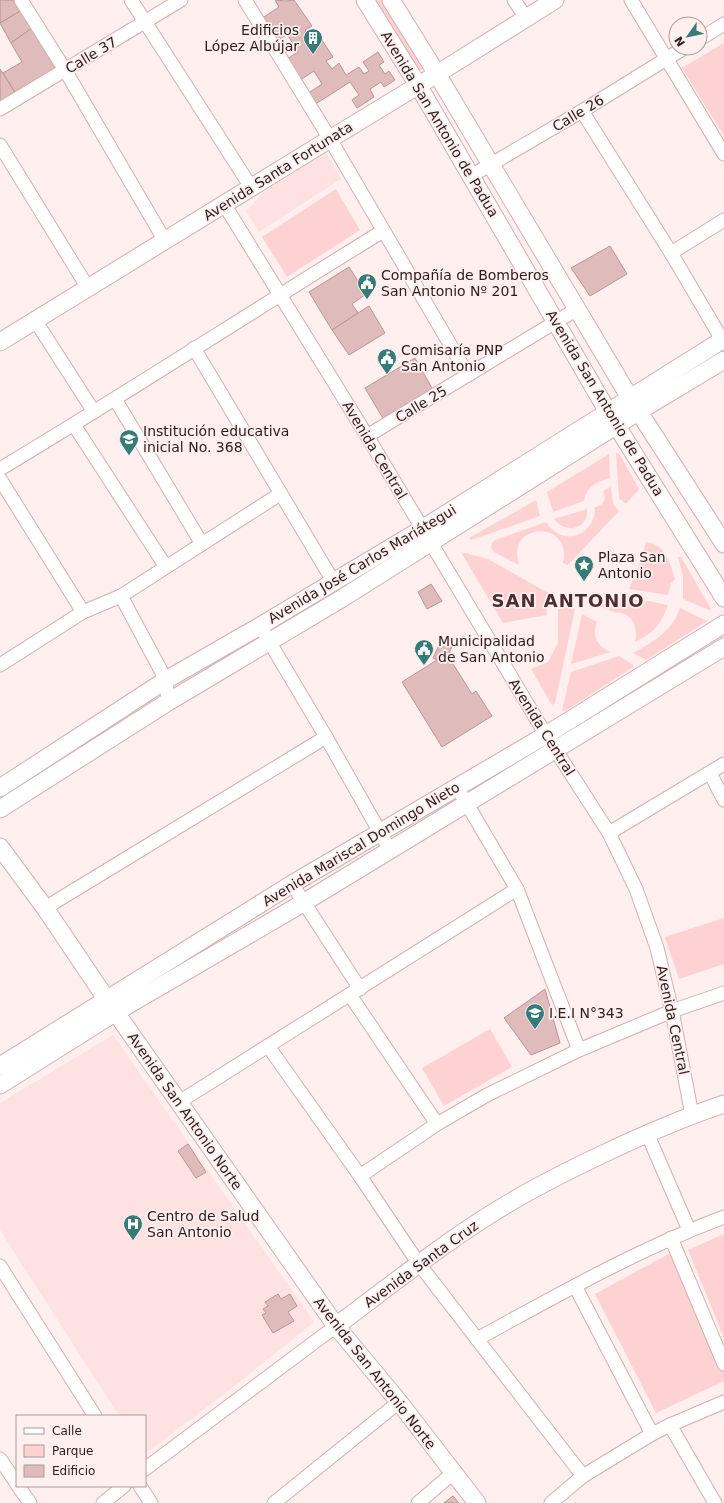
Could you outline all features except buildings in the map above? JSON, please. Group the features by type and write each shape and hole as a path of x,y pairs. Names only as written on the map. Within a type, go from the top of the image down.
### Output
{"street":[{"path":"21,0 65,70 165,241"},
{"path":"131,0 251,187"},
{"name":"Calle 37","path":"0,109 181,0"},
{"path":"245,0 330,138 468,375"},
{"name":"Avenida San Antonio de Padua","path":"365,0 418,85 612,419 724,598"},
{"name":"Avenida San Antonio de Padua","path":"391,0 438,74 635,404 724,544"},
{"path":"514,0 526,18"},
{"name":"Avenida Santa Fortunata","path":"0,342 330,138 438,74 555,0"},
{"path":"631,0 724,154"},
{"path":"708,34 724,24"},
{"name":"Calle 26","path":"471,176 582,111 671,56"},
{"path":"582,111 671,253 723,340"},
{"path":"0,145 88,288"},
{"name":"Avenida Central","path":"224,204 367,436 546,735 609,832 639,896 657,948 672,1011 692,1115"},
{"path":"671,253 724,220"},
{"path":"0,469 115,399 280,294 383,231"},
{"name":"Calle 25","path":"367,436 577,309"},
{"path":"35,320 94,412"},
{"name":"Avenida José Carlos Mariátegui","path":"0,809 168,702 269,643 426,536 635,404 723,340"},
{"path":"194,348 333,581"},
{"name":"Avenida José Carlos Mariátegui","path":"635,404 724,360"},
{"path":"115,399 202,544"},
{"path":"74,424 166,567"},
{"path":"0,479 83,612"},
{"path":"0,665 83,612 121,596 280,494"},
{"name":"Avenida José Carlos Mariátegui","path":"0,788 166,680 260,626 333,581 426,536"},
{"path":"121,596 166,680 168,702"},
{"name":"Avenida Mariscal Domingo Nieto","path":"0,1086 112,1006 292,884 546,735 724,624"},
{"path":"260,626 326,737 390,850"},
{"name":"Avenida Mariscal Domingo Nieto","path":"0,1066 303,903 724,647"},
{"path":"45,908 326,737"},
{"path":"609,832 724,764"},
{"path":"710,773 724,800"},
{"path":"457,787 517,889 579,1050"},
{"path":"418,810 427,827"},
{"name":"Avenida San Antonio Norte","path":"0,847 45,908 336,1326 399,1402 453,1473 478,1503"},
{"path":"292,884 355,992 438,1124"},
{"path":"179,1102 517,889"},
{"path":"360,1176 438,1124 487,1095 579,1050 672,1011 724,993"},
{"path":"268,1046 360,1176 419,1264 583,1476"},
{"name":"Avenida Santa Cruz","path":"146,1468 419,1264 491,1214 557,1176 647,1133 724,1104"},
{"path":"647,1133 689,1230"},
{"path":"477,1338 574,1286 671,1238 724,1217"},
{"path":"671,1238 724,1364"},
{"path":"0,1266 94,1415"},
{"path":"574,1286 652,1434"},
{"path":"277,1502 399,1402"},
{"path":"551,1503 583,1476 652,1434 724,1402"},
{"path":"670,1425 715,1503"},
{"path":"0,1459 16,1482"},
{"path":"418,1503 453,1473"},
{"path":"19,1487 30,1503"},
{"path":"103,1503 123,1487"},
{"path":"141,1487 151,1503"}],"shaded area":[{"path":"326,152 341,179 259,232 246,211 263,193"},
{"name":"Centro de Salud San Antonio","path":"113,1035 314,1322 232,1388 146,1453 146,1415 118,1415 0,1230 0,1103"}],"green space":[{"path":"375,0 386,0 426,67 418,71"},
{"path":"724,43 724,136 682,68 702,56 708,56 708,53"},
{"path":"336,189 360,230 287,277 262,237"},
{"path":"616,453 619,453 639,489 626,504 619,498"},
{"path":"609,454 610,478 593,485 587,492 584,501 553,512 547,492"},
{"path":"611,487 613,504 619,511 568,565 563,563 563,549 558,539 550,533 540,531 529,534 521,540 517,551 519,565 494,552 491,548 492,543 495,540 546,522 553,530 561,535 577,535 590,525 594,517 595,507 604,502 605,497 603,491"},
{"path":"536,500 540,516 471,540 469,538"},
{"path":"587,509 587,516 581,525 576,528 564,527 554,519"},
{"path":"646,542 658,546 669,560 675,579 671,583 668,595 629,589 640,563"},
{"path":"461,552 488,559 555,597 546,606 547,615 503,623"},
{"path":"678,557 681,557 711,609 709,610 683,599 683,576"},
{"path":"619,599 648,601 668,605 656,628 635,642 636,629 630,618 622,613 613,612 598,605 604,602"},
{"path":"568,607 575,609 555,703 552,705 531,669 548,662 558,643 558,609"},
{"path":"680,608 707,621 646,660 633,653 662,635 673,623"},
{"path":"582,614 597,622 595,632 597,640 602,647 611,652 571,664"},
{"path":"619,656 633,665 633,667 565,711 562,710 571,672"},
{"path":"724,918 724,964 679,979 665,937"},
{"path":"490,1029 512,1067 444,1106 422,1068"},
{"path":"724,1234 724,1338 688,1250"},
{"path":"676,1250 724,1368 724,1381 656,1413 595,1294"}],"place":[{"name":"Edificios López Albújar","path":"313,55"},
{"name":"Compañía de Bomberos San Antonio Nº 201","path":"367,300"},
{"name":"Comisaría PNP San Antonio","path":"387,375"},
{"name":"Institución educativa inicial No. 368","path":"129,456"},
{"name":"Plaza San Antonio","path":"584,582"},
{"name":"Municipalidad de San Antonio","path":"424,666"},
{"name":"I.E.I N°343","path":"535,1030"},
{"name":"Centro de Salud San Antonio","path":"133,1241"}],"district":[{"name":"SAN ANTONIO","path":"568,601"}]}
